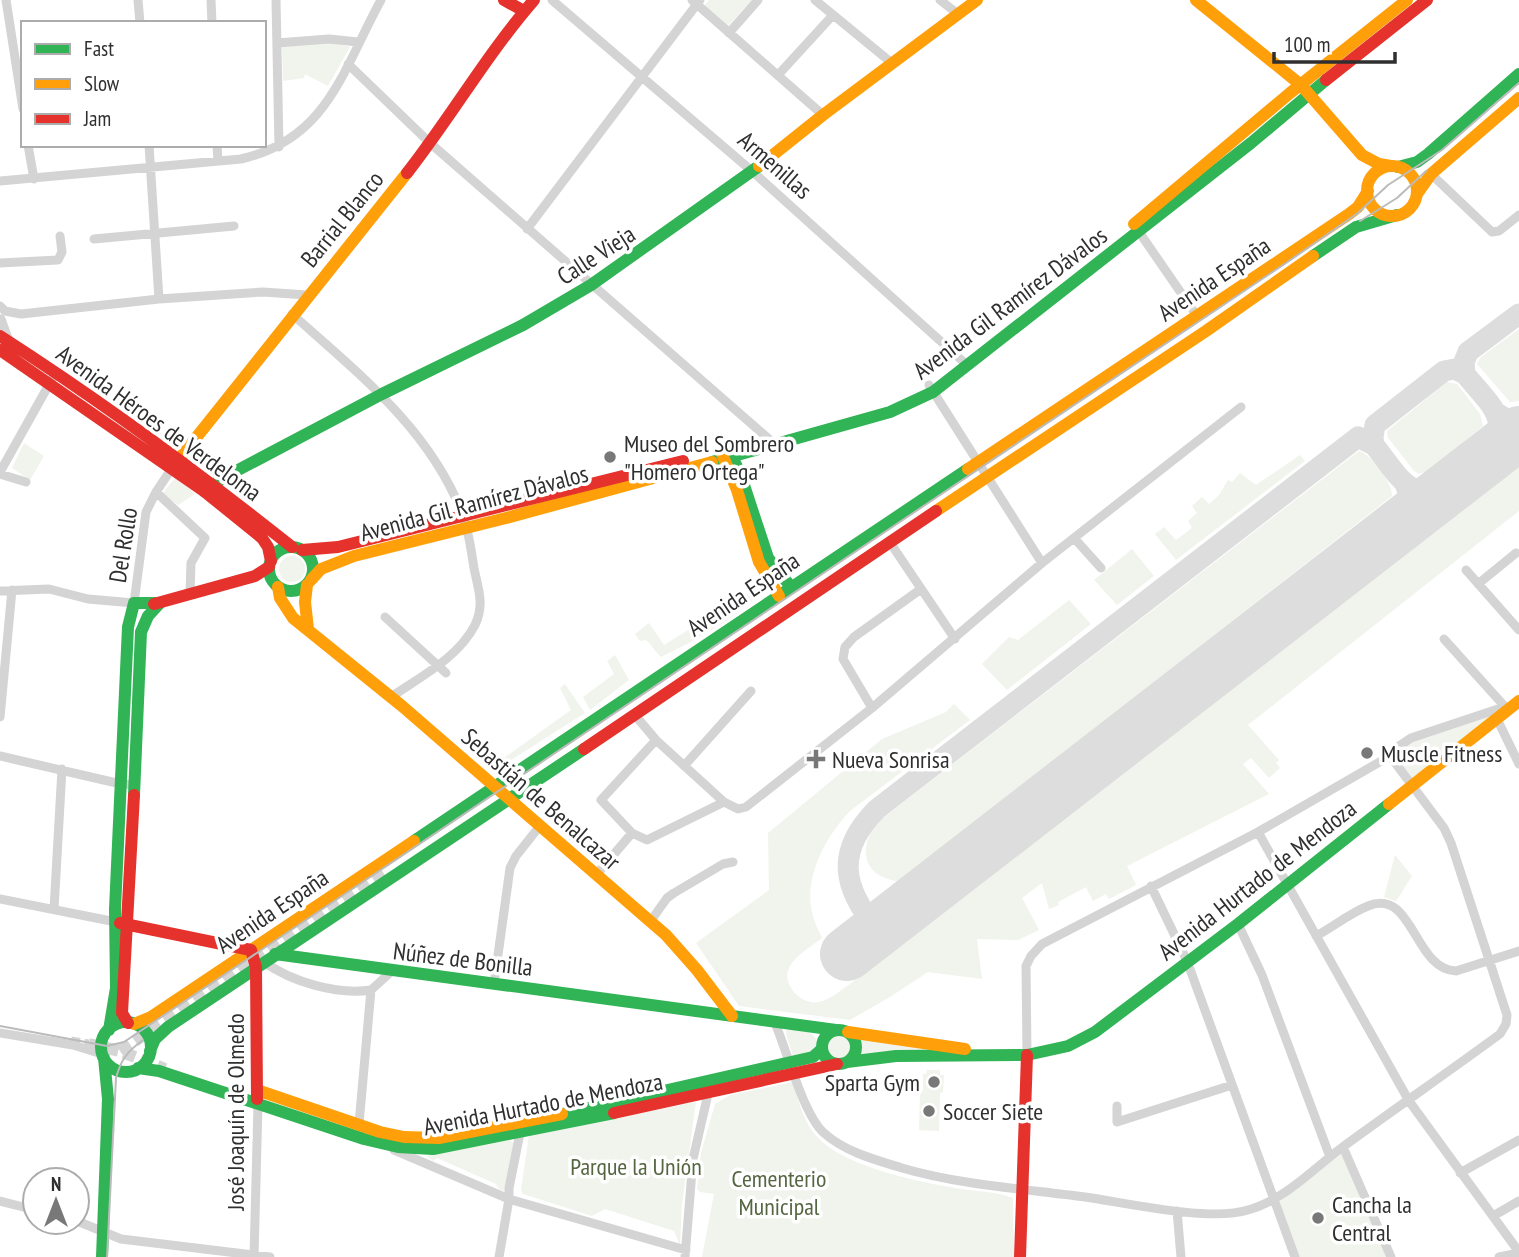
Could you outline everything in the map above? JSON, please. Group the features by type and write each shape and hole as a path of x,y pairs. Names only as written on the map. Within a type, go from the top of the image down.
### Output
{"main road":[{"path":"504,0 524,11"},
{"name":"Barrial Blanco","path":"175,464 429,143 534,0"},
{"name":"Calle Vieja","path":"208,488 382,394 523,326 591,285 753,172 977,0"},
{"path":"1196,0 1305,89 1362,155 1368,166 1370,202 1377,211 1397,215 1410,208 1432,174 1519,98"},
{"name":"Avenida Gil Ramírez Dávalos","path":"229,584 277,586 290,591 309,582 321,569 341,560 465,522 771,443 888,408 931,389 1305,89 1407,0"},
{"name":"Avenida Gil Ramírez Dávalos","path":"1305,89 1427,0"},
{"path":"1368,188 1377,171 1417,162 1428,154 1519,74"},
{"path":"1362,155 1379,164 1395,166 1409,173 1415,180 1417,194"},
{"name":"Avenida España","path":"131,1023 151,1017 1349,214 1358,206 1368,188"},
{"name":"Avenida España","path":"150,1051 160,1033 260,964 1206,331 1356,227 1397,215"},
{"name":"Avenida Héroes de Verdeloma","path":"3,342 297,549"},
{"path":"727,454 768,558 791,587"},
{"path":"727,454 759,562 779,596"},
{"name":"Avenida Héroes de Verdeloma","path":"208,488 262,538 268,547 270,564"},
{"name":"Avenida Gil Ramírez Dávalos","path":"160,603 255,576 270,564 276,553 338,547 465,522"},
{"path":"297,549 311,559 313,566 304,602 308,629"},
{"path":"270,564 271,577 277,586"},
{"name":"Sebastián de Benalcazar","path":"277,586 284,608 293,618 391,697 495,787 504,803 539,827 597,874 650,922 692,964 732,1016"},
{"path":"108,1099 118,1078 146,1062 150,1051 148,1037 122,1013 121,784 128,627 134,603 160,603"},
{"path":"131,616 142,607 160,603"},
{"path":"102,1257 108,1099 101,1043 109,1030 113,1011 135,785 141,632 143,622 160,603"},
{"name":"Avenida Hurtado de Mendoza","path":"136,1070 159,1072 370,1139 417,1150 433,1149 793,1068 896,1056 1027,1055 1068,1046 1096,1032 1128,1010 1411,787 1502,711 1519,701"},
{"path":"123,740 137,740"},
{"name":"Avenida España","path":"386,871 445,832 504,803"},
{"name":"Núñez de Bonilla","path":"121,923 245,954"},
{"name":"José Joaquín de Olmedo","path":"245,954 260,964 258,1104"},
{"name":"Núñez de Bonilla","path":"275,954 842,1031"},
{"path":"109,1030 114,1026 131,1023"},
{"path":"807,1027 816,1032 827,1059 842,1063 854,1056 856,1047 854,1038 842,1031 827,1034 822,1046"},
{"name":"Avenida Hurtado de Mendoza","path":"842,1031 1004,1055"},
{"name":"Avenida Hurtado de Mendoza","path":"257,1090 404,1137 461,1135 519,1128 708,1094 793,1068 813,1057 822,1046"},
{"path":"1020,1257 1027,1055"},
{"path":"103,1056 116,1070 136,1070"}],"street":[{"path":"6,0 21,96"},
{"path":"138,0 140,21"},
{"path":"211,0 212,21"},
{"path":"276,0 279,147"},
{"path":"0,181 218,161 262,154 279,147 307,127 325,106 381,0"},
{"name":"Armenillas","path":"552,0 753,172 964,362"},
{"path":"729,33 758,0"},
{"path":"815,0 893,64"},
{"path":"940,0 958,14"},
{"path":"527,229 696,1 823,116"},
{"path":"778,75 834,15"},
{"path":"277,43 329,39 358,42"},
{"path":"348,64 429,143 771,443"},
{"path":"28,147 34,179"},
{"path":"149,147 159,299"},
{"path":"217,147 218,161"},
{"path":"1432,174 1492,232 1499,231 1519,215"},
{"path":"94,239 234,226"},
{"path":"1136,227 1197,316"},
{"path":"0,264 58,260 62,252 60,236"},
{"path":"3,342 1,314 263,292 307,295"},
{"path":"292,314 382,394 432,458 448,483 465,522 482,599 474,626 453,654 391,697"},
{"path":"26,482 0,473 53,377"},
{"path":"931,389 1042,564"},
{"path":"634,714 656,740 724,802 738,809 746,807 872,708 1074,538 1241,407"},
{"name":"Del Rollo","path":"134,603 146,512 175,464"},
{"path":"156,492 205,538 191,564 190,593"},
{"path":"1074,538 1101,568"},
{"path":"889,541 955,639"},
{"path":"1478,584 1516,552"},
{"path":"1466,570 1519,630"},
{"path":"0,591 49,589 88,599 134,603"},
{"path":"872,708 842,659 845,647 854,637 921,589"},
{"path":"0,717 12,590"},
{"path":"385,617 446,673"},
{"path":"1444,639 1502,711 1519,764"},
{"path":"684,766 751,691"},
{"path":"1027,1055 1025,976 1027,963 1043,943 1258,832 1390,756 1390,752 1411,738 1502,711"},
{"path":"656,740 601,800 632,833 647,840 724,802"},
{"path":"0,756 135,785"},
{"path":"775,1023 817,1126 831,1139 846,1147 916,1171 1177,1211 1246,1211 1275,1200 1343,1147 1500,1034 1506,1024 1507,1015 1451,842 1444,828 1390,756"},
{"path":"54,909 62,769"},
{"path":"494,984 510,868 539,827"},
{"path":"1258,832 1409,1101 1519,1253 1499,1257"},
{"path":"597,874 632,833"},
{"path":"650,922 667,898 723,864 733,862"},
{"path":"1151,886 1187,961 1296,1257"},
{"path":"0,899 121,923"},
{"path":"1316,936 1369,905 1388,905 1397,909 1433,962 1445,970 1456,971 1519,951"},
{"path":"1238,924 1262,975 1330,1157"},
{"name":"Núñez de Bonilla","path":"245,954 275,954"},
{"path":"260,964 313,984 347,990 371,990"},
{"path":"359,1124 371,990 391,971"},
{"path":"0,1033 73,1045 103,1056"},
{"path":"1117,1106 1117,1122 1232,1084"},
{"path":"370,1139 509,1199 686,1254 693,1159 708,1094"},
{"name":"José Joaquín de Olmedo","path":"254,1256 258,1104"},
{"path":"499,1257 523,1140 519,1128"},
{"path":"1460,1173 1519,1140"},
{"path":"1343,1147 1391,1257"},
{"path":"0,1201 21,1206"},
{"path":"1493,1216 1519,1201"},
{"path":"1177,1211 1181,1257"},
{"path":"91,1226 121,1239 270,1257"}],"green space":[{"path":"709,0 752,0 728,26 704,6"},
{"path":"330,42 350,47 328,86 305,74 304,78 283,81 282,47"},
{"path":"1519,329 1519,401 1510,402 1477,364 1481,357"},
{"path":"1447,382 1457,384 1480,414 1483,426 1428,471 1419,474 1388,438 1387,431"},
{"path":"24,443 44,456 30,480 12,468"},
{"path":"1359,451 1369,457 1380,470 1389,484 1392,496 906,876 897,881 876,873 870,866 866,850 872,831 879,821"},
{"path":"1300,455 1305,461 1176,560 1155,534 1164,527 1176,540 1192,528 1188,521 1197,513 1192,506 1202,497 1209,504 1219,495 1228,480 1232,482 1240,473 1256,485"},
{"path":"1519,464 1519,511 1248,725 1279,760 1276,763 1280,768 1269,778 1251,758 1243,764 1269,794 1127,866 1136,885 1109,899 1106,894 1093,901 1086,887 1049,909 1042,883 1022,898 1039,930 1018,940 977,939 982,979 928,972 850,1020 739,1006 696,943 769,890 768,833 882,739 946,712 954,704 970,720 850,811 833,832 819,857 810,898 822,938 799,955 787,975 790,987 806,1001 819,1002 834,995"},
{"path":"176,477 195,494 178,505 162,494"},
{"path":"1132,549 1154,576 1117,605 1094,580"},
{"path":"292,556 301,560 305,569 301,578 292,582 283,578 279,569 283,560"},
{"path":"754,589 759,594 725,622 661,657 646,640 640,641 635,634 649,623 664,645"},
{"path":"1069,600 1091,624 1007,690 982,664 1009,637 1018,640"},
{"path":"615,655 629,680 590,710 583,697 614,674 607,661"},
{"path":"565,684 585,713 497,769 491,767 571,710 560,688"},
{"path":"1504,708 1413,783 1393,753 1432,731"},
{"path":"1395,855 1412,876 1396,901 1384,897"},
{"path":"787,1029 813,1035 817,1043 816,1050 793,1056"},
{"path":"839,1033 848,1037 852,1046 848,1055 839,1059 830,1055 826,1046 830,1037"},
{"path":"858,1036 973,1053 858,1057"},
{"name":"Soccer Siete","path":"927,1070 940,1070 940,1075 944,1075 943,1092 940,1093 939,1131 919,1130 920,1091 923,1091 923,1074 926,1074"},
{"name":"Cementerio Municipal","path":"793,1082 809,1126 825,1144 841,1155 860,1164 903,1177 1013,1198 1014,1257 702,1257 714,1194 697,1189 701,1153 715,1104 730,1095"},
{"name":"Parque la Unión","path":"696,1102 682,1204 680,1245 674,1231 605,1209 592,1216 523,1194 521,1190 529,1135"},
{"path":"508,1139 514,1143 504,1191 496,1184 437,1158 433,1161 428,1157 430,1153"},
{"path":"1343,1152 1389,1257 1298,1257 1278,1203"}],"taxiway":[{"path":"878,930 857,899 848,870 854,840 877,809 1358,437 1374,445 1375,425 1444,371 1455,369 1465,374 1464,362 1468,352 1519,314"},
{"path":"1465,374 1490,403 1498,422 1495,444 1487,458"},
{"path":"1495,412 1505,418 1519,421"},
{"path":"1374,445 1399,477 1416,490 1439,490 1454,484"},
{"path":"1394,529 1409,503 1405,484"}],"runway":[{"path":"847,954 1519,433"}],"tunnel":[{"path":"120,1051 386,871"},
{"path":"71,1041 89,1044"},
{"path":"89,1044 120,1051 165,1069"}],"tram line":[{"path":"0,1026 107,1046 124,1042 1289,261 1358,213 1388,185 1442,150 1519,83"},
{"path":"1360,221 1397,198 1426,171"},
{"path":"107,1257 116,1078 126,1056 143,1040"}],"traffic: fast":[{"path":"1398,167 1417,162 1428,154 1519,74"},
{"path":"712,462 890,412 933,392 1251,143 1326,80"},
{"path":"204,491 223,478 382,394 523,325 591,285 759,166"},
{"path":"1313,256 1356,227 1397,215"},
{"path":"729,450 740,473 768,558 791,587"},
{"path":"414,841 968,469"},
{"path":"291,547 306,554 313,569 306,584 291,591 276,584 269,569 276,554 291,547"},
{"path":"109,1030 116,988 115,909 128,627 134,603 160,603"},
{"path":"134,795 141,632 148,616 160,603"},
{"path":"150,1051 155,1039 168,1027 584,749"},
{"path":"847,1062 896,1056 1027,1055 1068,1046 1095,1032 1238,924 1389,804"},
{"path":"275,954 836,1030"},
{"path":"126,1022 143,1030 151,1047 143,1064 126,1072 109,1064 101,1047 109,1030 126,1022"},
{"path":"839,1030 851,1035 856,1047 851,1059 839,1064 827,1059 822,1047 827,1035 839,1030"},
{"path":"562,1114 813,1057 822,1049"},
{"path":"102,1257 108,1099 104,1058"},
{"path":"138,1068 159,1071 364,1139 398,1147 433,1149 614,1113"}],"traffic: slow":[{"path":"759,166 977,0"},
{"path":"1196,0 1301,85 1362,155 1379,164 1391,166"},
{"path":"1134,224 1290,93 1407,0"},
{"path":"1417,194 1431,174 1519,98"},
{"path":"1392,166 1409,174 1417,191 1409,208 1392,216 1375,208 1367,191 1375,174 1392,166"},
{"path":"172,468 407,173"},
{"path":"968,469 1349,214 1358,207 1368,191"},
{"path":"936,511 1206,331 1313,256"},
{"path":"722,454 737,490 759,562 779,596"},
{"path":"311,580 321,569 354,556 712,462"},
{"path":"307,585 305,602 308,629"},
{"path":"278,587 280,598 293,618 402,706 666,935 732,1016"},
{"path":"1389,804 1519,701"},
{"path":"134,1024 151,1017 414,841"},
{"path":"848,1032 965,1049"},
{"path":"257,1090 380,1132 404,1137 439,1138 562,1114"}],"traffic: jam":[{"path":"504,0 524,11"},
{"path":"407,173 534,0"},
{"path":"1326,80 1427,0"},
{"path":"0,336 149,438 292,547"},
{"path":"0,350 204,491 262,538 268,547 271,561"},
{"path":"302,550 338,547 683,461"},
{"path":"584,749 936,511"},
{"path":"154,604 255,576 269,567"},
{"path":"128,1023 122,1013 134,795"},
{"path":"120,923 251,950 256,967 257,1099"},
{"path":"1020,1257 1027,1055"},
{"path":"614,1113 837,1064"}],"place":[{"name":"Museo del Sombrero \"Homero Ortega\"","path":"610,457"},
{"name":"Muscle Fitness","path":"1367,753"},
{"name":"Nueva Sonrisa","path":"816,759"},
{"name":"Sparta Gym","path":"934,1082"},
{"name":"Soccer Siete","path":"929,1111"},
{"name":"Cancha la Central","path":"1318,1218"}]}
